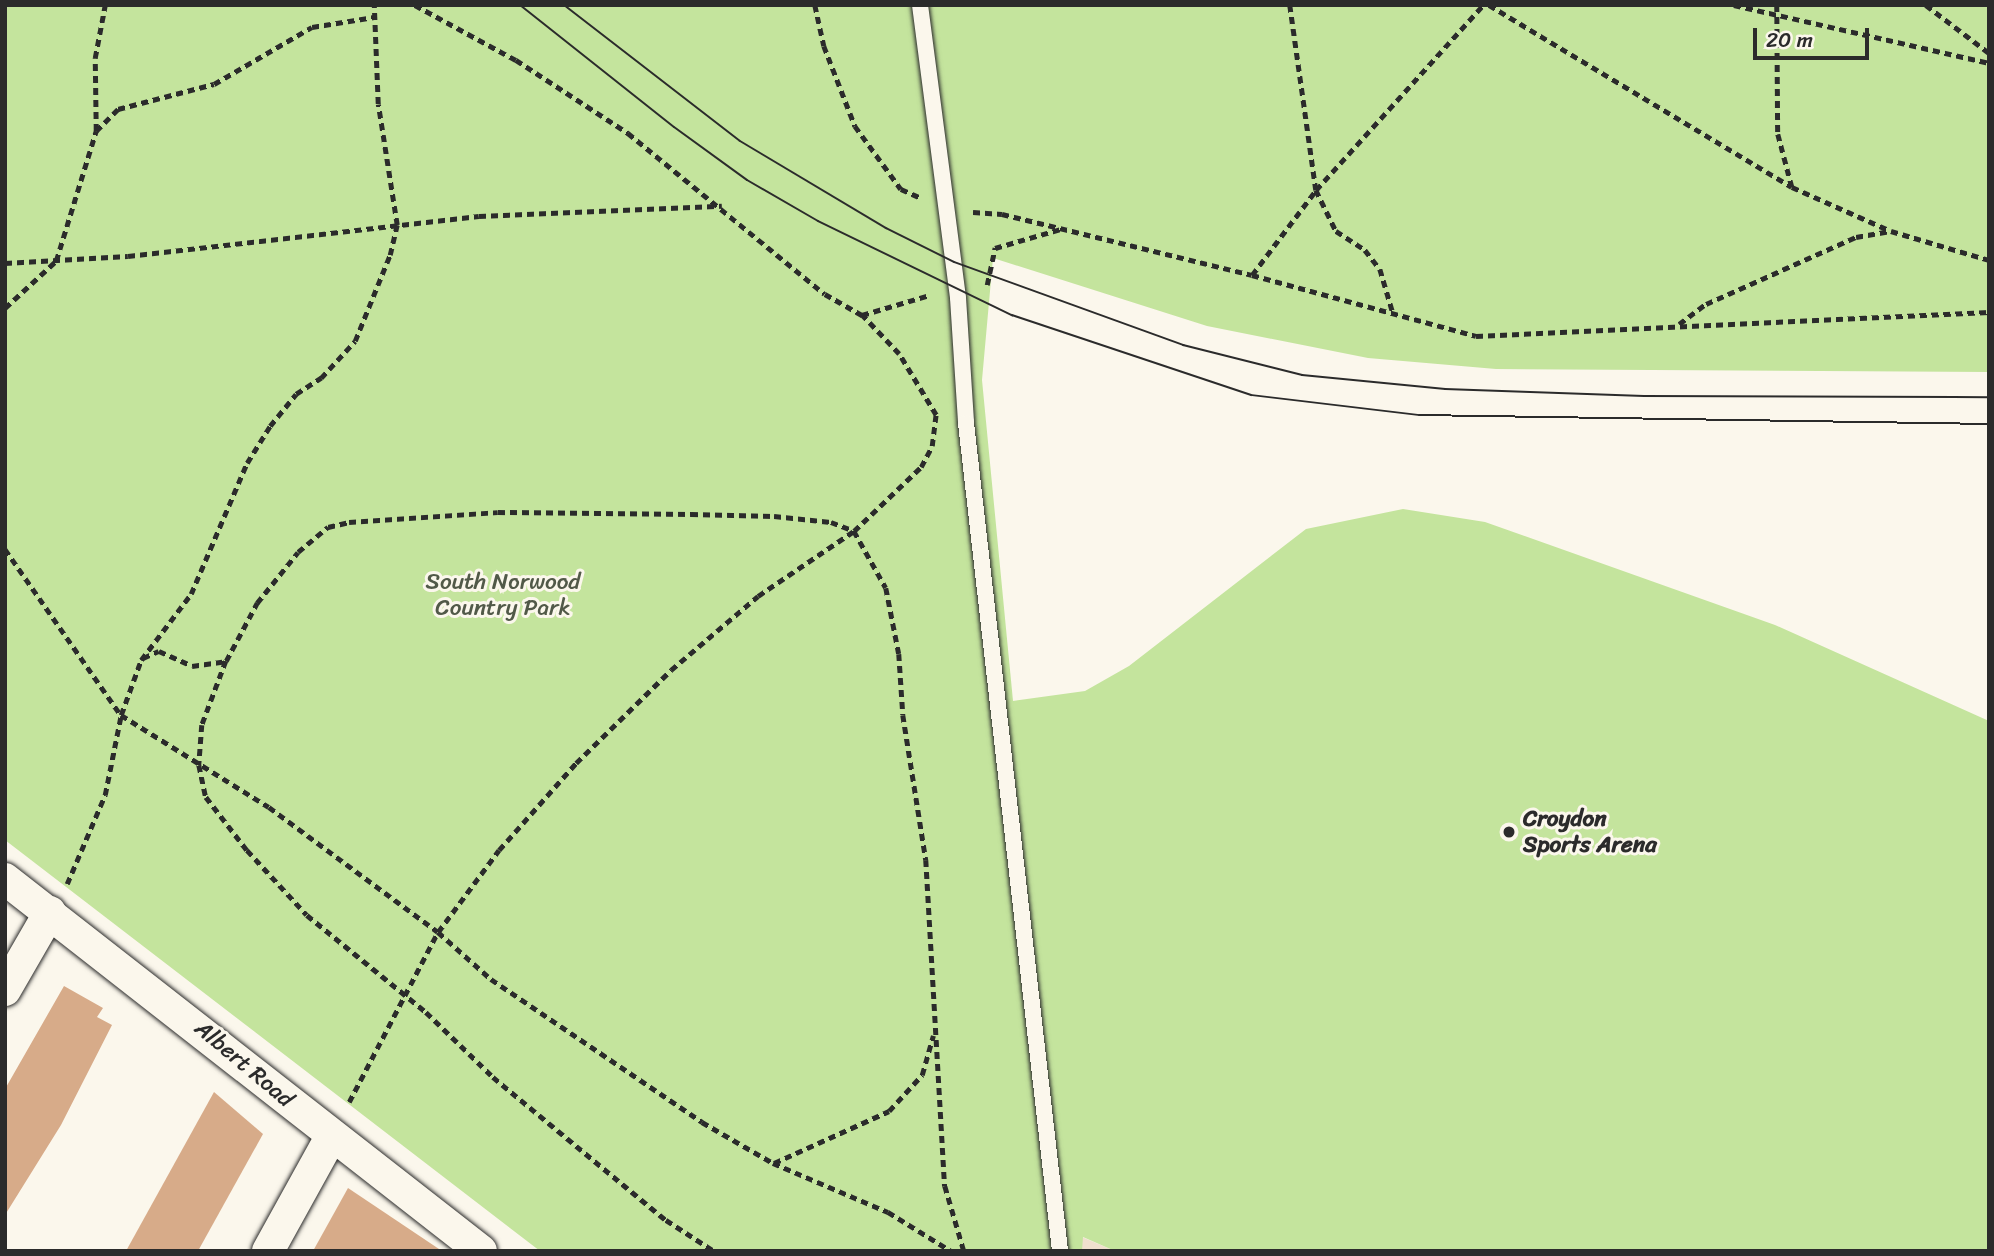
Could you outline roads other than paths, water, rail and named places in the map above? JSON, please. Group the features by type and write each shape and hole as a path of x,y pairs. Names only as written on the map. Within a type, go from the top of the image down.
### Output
{"street":[{"name":"Albert Road","path":"5,879 192,1021 331,1137 481,1251"},
{"path":"5,990 50,912"},
{"path":"268,1251 331,1137"}],"lane":[{"path":"920,5 946,211 1060,1251"}],"tram line":[{"path":"520,5 674,127 747,180 818,221 1012,315 1251,395 1419,415 1989,424"},
{"path":"564,5 740,141 886,228 954,262 1183,345 1302,375 1445,389 1644,396 1989,397"}],"place":[{"name":"Croydon Sports Arena","path":"1509,832"}],"park label":[{"name":"South Norwood Country Park","path":"503,595"}]}
